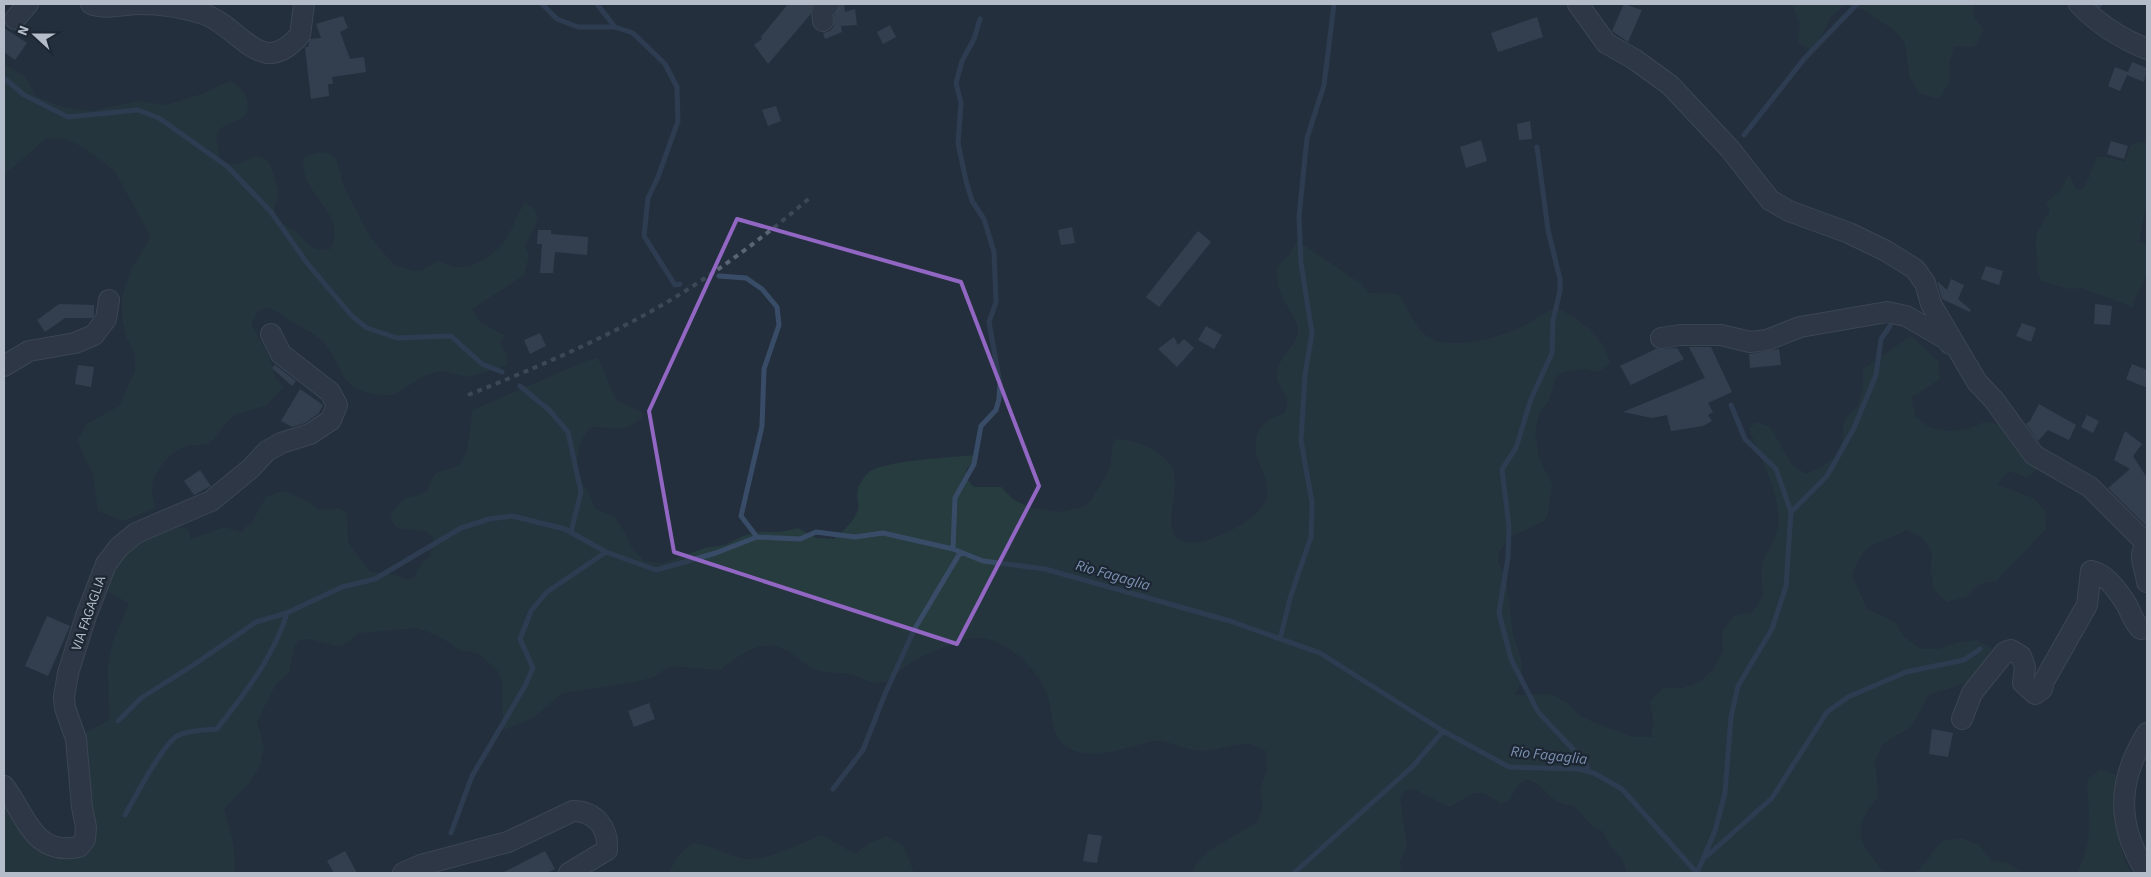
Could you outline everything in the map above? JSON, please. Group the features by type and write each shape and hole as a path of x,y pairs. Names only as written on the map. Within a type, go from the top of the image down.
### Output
{"street":[{"path":"15,19 28,4"},
{"path":"91,4 108,6 142,4 196,12 216,20 257,52 267,54 280,52 300,35 304,4"},
{"path":"1578,4 1606,43 1634,59 1670,85 1730,149 1770,200 1789,211 1849,233 1886,251 1915,269 1925,283 1931,304 1978,382 1994,400 2034,455 2090,487 2147,545 2140,554 2146,568 2147,582"},
{"path":"2079,4 2090,16 2129,42 2147,49"},
{"path":"4,366 29,351 75,343 94,335 106,319 109,300"},
{"path":"1661,338 1680,335 1721,335 1750,342 1767,340 1800,327 1887,312 1906,316 1946,339 1966,363"},
{"name":"VIA FAGAGLIA","path":"4,786 28,826 45,842 66,850 79,847 85,839 86,827 82,808 76,739 65,708 64,697 68,673 86,616 106,564 119,547 136,533 195,510 211,501 250,469 267,451 281,443 310,434 331,420 337,405 330,392 281,354 271,334"},
{"path":"1962,719 1972,693 2005,652 2011,650 2021,656 2025,667 2024,682 2034,694 2042,689 2044,681 2087,605 2091,570 2102,575 2126,602 2136,625 2141,629 2147,628"},
{"path":"2147,733 2129,768 2125,785 2124,822 2137,858 2147,873"},
{"path":"403,873 421,865 508,842 574,811 582,811 594,816 604,828 608,840 607,850 569,873"}],"highlighted area":[{"path":"737,219 961,282 1039,486 957,644 674,552 649,411"}],"green space":[{"path":"1792,4 1973,4 1973,15 1984,31 1974,47 1954,46 1949,64 1949,82 1939,99 1919,93 1910,78 1905,43 1894,30 1862,9 1844,6 1830,18 1813,52 1798,42 1800,23"},
{"path":"4,64 26,77 34,94 42,99 62,107 91,111 138,101 166,105 202,94 230,81 241,89 246,96 248,109 244,117 219,129 216,138 220,158 227,163 236,165 254,157 263,158 267,161 271,167 278,189 275,208 276,217 310,246 317,249 330,249 335,237 334,225 329,214 314,193 304,170 304,158 319,152 328,153 336,159 344,187 370,237 394,265 413,271 421,271 438,261 457,267 464,267 479,262 494,252 505,241 525,203 536,212 537,217 525,247 529,256 524,275 472,309 481,323 506,336 500,343 507,355 507,365 469,377 442,371 424,376 393,395 370,393 358,389 349,383 328,348 311,332 272,309 266,308 256,315 251,324 270,358 275,377 283,387 266,406 239,413 232,417 209,444 185,447 166,460 153,482 152,491 155,508 123,521 98,511 93,474 84,457 78,439 87,424 119,406 135,371 135,354 126,336 122,317 122,298 132,268 151,237 114,170 83,147 65,139 46,138 4,175"},
{"path":"2140,142 2147,143 2147,201 2139,241 2147,245 2147,272 2133,307 2082,288 2070,289 2041,281 2037,270 2036,234 2050,211 2046,203 2060,191 2069,175 2076,189 2080,190 2085,187 2097,157 2106,157 2125,162 2130,146"},
{"path":"1298,241 1361,284 1369,293 1397,294 1418,327 1428,337 1437,341 1463,343 1492,338 1518,329 1557,308 1582,323 1603,346 1610,363 1599,372 1584,369 1567,371 1559,374 1554,382 1549,400 1539,414 1535,432 1539,459 1552,484 1548,513 1544,521 1510,537 1499,552 1498,561 1506,579 1513,634 1521,660 1522,679 1515,695 1551,694 1567,703 1580,716 1633,737 1652,737 1653,719 1650,701 1663,688 1683,688 1701,681 1714,668 1723,651 1722,632 1734,616 1753,612 1764,595 1761,576 1762,566 1776,535 1778,513 1769,476 1749,429 1756,422 1770,427 1792,465 1806,474 1820,468 1835,457 1843,439 1844,420 1858,406 1863,388 1863,369 1911,336 1938,361 1940,379 1911,398 1915,416 1930,428 1948,431 1967,429 1985,422 2004,425 2037,470 2027,477 2009,471 1997,484 2033,498 2045,511 2046,529 1996,581 1979,584 1966,597 1947,602 1934,590 1931,572 1932,553 1923,538 1906,530 1873,545 1862,554 1852,575 1867,609 1895,622 1904,637 1920,649 1938,649 1956,643 1976,640 1992,649 1989,663 1977,676 1962,684 1929,694 1912,726 1883,744 1875,761 1878,797 1863,819 1860,833 1865,847 1880,868 1887,873 1627,873 1623,860 1611,847 1602,831 1593,827 1574,806 1557,802 1536,783 1527,779 1519,784 1508,801 1500,803 1484,793 1474,793 1449,807 1414,789 1405,790 1400,798 1407,845 1400,862 1401,873 1193,873 1196,864 1209,851 1257,822 1263,806 1260,789 1267,771 1267,752 1250,744 1201,751 1158,741 1097,754 1079,752 1069,748 1062,743 1054,729 1047,694 1043,684 1020,657 990,640 972,638 931,652 916,659 890,681 876,683 850,674 817,670 788,651 778,647 760,646 743,653 720,670 670,666 654,677 636,682 562,693 533,718 503,730 502,680 498,671 478,653 459,650 444,639 417,628 359,633 345,644 336,646 310,639 300,640 294,647 289,673 276,684 257,721 264,749 259,767 249,783 224,809 234,848 234,873 4,873 4,792 26,831 76,855 85,733 109,720 108,665 113,641 129,604 101,587 136,538 172,526 188,529 191,539 224,527 241,532 253,520 266,497 283,491 305,500 320,510 339,508 347,513 348,542 370,572 397,575 405,579 413,578 423,562 430,557 433,537 425,531 397,528 391,520 392,512 406,498 425,492 436,473 459,466 467,451 473,410 597,358 615,397 622,403 644,414 639,420 627,427 592,427 587,432 578,450 578,471 595,509 614,516 632,548 644,561 663,563 705,548 725,545 743,536 762,532 780,532 798,528 816,538 834,539 854,518 858,509 858,489 866,474 888,465 903,462 978,455 966,470 967,479 974,487 1001,487 1014,500 1032,508 1059,512 1083,507 1090,502 1108,472 1111,464 1112,446 1116,439 1135,442 1145,446 1155,451 1170,464 1174,473 1175,483 1171,516 1174,536 1187,542 1201,542 1224,534 1247,521 1257,513 1267,496 1266,480 1256,451 1256,442 1262,426 1272,418 1284,414 1287,407 1286,397 1277,379 1277,372 1281,361 1295,340 1298,328 1281,293 1277,272 1278,267 1290,254"},
{"path":"2100,769 2118,776 2117,813 2119,839 2126,863 2132,873 2077,873 2088,839 2087,781"},
{"path":"822,835 855,854 870,843 887,836 904,847 914,873 668,873 680,854 693,843 707,846 738,858 754,859 773,855"},
{"path":"1962,838 1979,845 1991,860 2009,863 2022,873 1914,873 1942,841"}],"building":[{"path":"788,4 813,4 810,15 768,64 754,45 762,39 761,37"},
{"path":"841,4 844,4 845,12 855,9 857,25 841,26 842,32 825,39 823,33 830,31 834,26 834,16"},
{"path":"1624,4 1642,10 1628,42 1612,31"},
{"path":"343,16 348,28 340,32 350,59 364,57 366,72 332,77 333,84 328,84 329,96 311,99 305,47 308,47 310,39 321,38 316,24"},
{"path":"1537,17 1543,37 1498,52 1491,33"},
{"path":"890,25 896,37 883,44 877,32"},
{"path":"4,28 27,43 15,60 4,52"},
{"path":"2132,62 2147,68 2144,82 2127,75 2120,91 2108,86 2115,67 2128,72"},
{"path":"776,106 781,121 768,126 762,110"},
{"path":"1530,121 1532,139 1519,140 1517,124"},
{"path":"1481,140 1487,161 1466,168 1460,147"},
{"path":"2111,141 2128,146 2124,159 2107,154"},
{"path":"1072,227 1075,243 1061,245 1058,230"},
{"path":"538,230 551,230 551,234 588,237 587,255 555,252 553,273 540,273 542,244 537,244"},
{"path":"1198,231 1211,242 1159,307 1146,297"},
{"path":"1986,266 2003,271 1999,285 1981,279"},
{"path":"1951,279 1964,285 1958,299 1971,310 1970,312 1942,299 1937,281 1947,290"},
{"path":"59,304 94,305 94,316 92,318 65,318 45,332 37,320"},
{"path":"2095,304 2112,306 2110,325 2094,324"},
{"path":"2022,323 2036,328 2031,342 2016,336"},
{"path":"1206,326 1222,335 1214,349 1198,340"},
{"path":"540,333 546,346 530,354 524,340"},
{"path":"1174,337 1178,345 1184,339 1194,348 1177,367 1158,349"},
{"path":"1689,347 1711,347 1732,392 1708,403 1713,412 1708,415 1712,421 1703,426 1671,431 1667,415 1652,418 1623,412 1705,378"},
{"path":"1677,348 1684,359 1631,385 1620,366 1656,349"},
{"path":"1779,349 1781,365 1750,368 1749,354"},
{"path":"2132,364 2147,370 2147,388 2126,379"},
{"path":"78,365 94,367 91,387 75,384"},
{"path":"275,365 296,381 292,386 272,368"},
{"path":"300,389 323,405 319,413 305,423 292,427 281,421"},
{"path":"2039,404 2076,425 2069,440 2048,430 2038,441 2026,424 2030,421"},
{"path":"2087,415 2099,421 2093,433 2081,427"},
{"path":"2125,431 2142,444 2133,456 2147,478 2147,527 2108,488 2130,469 2114,460"},
{"path":"200,470 211,486 194,495 184,481"},
{"path":"47,616 70,626 48,676 25,666"},
{"path":"649,703 655,719 634,727 628,711"},
{"path":"1932,729 1953,733 1948,757 1929,754"},
{"path":"1088,834 1102,836 1097,863 1083,861"},
{"path":"345,851 357,873 334,873 327,861"},
{"path":"545,851 555,869 547,873 502,873"}],"waterway":[{"path":"542,4 557,19 578,27 615,27 633,33 665,64 677,87 678,121 658,177 648,198 644,236 675,285 680,284"},
{"path":"597,4 615,27"},
{"path":"1280,639 1291,595 1311,537 1312,503 1301,440 1305,375 1312,333 1301,263 1299,217 1307,138 1324,85 1334,4"},
{"path":"1744,135 1804,59 1857,4"},
{"path":"953,549 955,498 974,464 981,426 996,410 1000,384 989,322 996,302 994,252 984,219 972,201 958,143 961,103 956,83 962,61 974,39 980,19"},
{"path":"4,78 24,95 68,117 138,110 159,118 228,167 271,212 307,263 352,316 367,328 397,338 451,336 482,364 502,372"},
{"path":"1537,147 1548,230 1560,279 1560,291 1553,320 1552,353 1531,399 1516,448 1502,469 1509,527 1508,557 1499,613 1511,659 1538,712 1586,763 1589,772"},
{"name":"Rio Fagaglia","path":"719,276 746,278 762,289 777,307 779,325 764,369 762,426 741,516 757,537 800,539 816,532 855,537 883,533 953,549 983,561 1045,569 1230,621 1320,653 1443,731 1509,767 1579,769 1594,773 1622,789 1697,873"},
{"path":"1697,873 1715,831 1725,793 1731,717 1738,686 1772,629 1786,586 1791,512 1827,476 1854,428 1876,375 1881,339 1890,326"},
{"path":"520,386 549,410 568,432 581,492 571,532"},
{"path":"1731,405 1745,439 1776,469 1791,512"},
{"path":"118,721 141,698 256,622 287,613 342,587 375,579 461,528 489,519 512,516 565,529 606,552 656,570 716,553 757,537"},
{"path":"451,833 472,776 525,686 533,668 520,639 531,611 547,592 606,552"},
{"path":"833,789 863,750 885,694 914,630 960,553"},
{"path":"125,815 150,771 165,748 173,740 179,735 188,732 217,729 248,689 266,660 287,613"},
{"path":"1707,856 1772,798 1827,712 1848,697 1906,672 1964,660 1980,649"},
{"path":"1294,873 1413,766 1443,731"}],"railway":[{"path":"468,395 573,351 624,326 674,298 745,250 812,196"}]}
